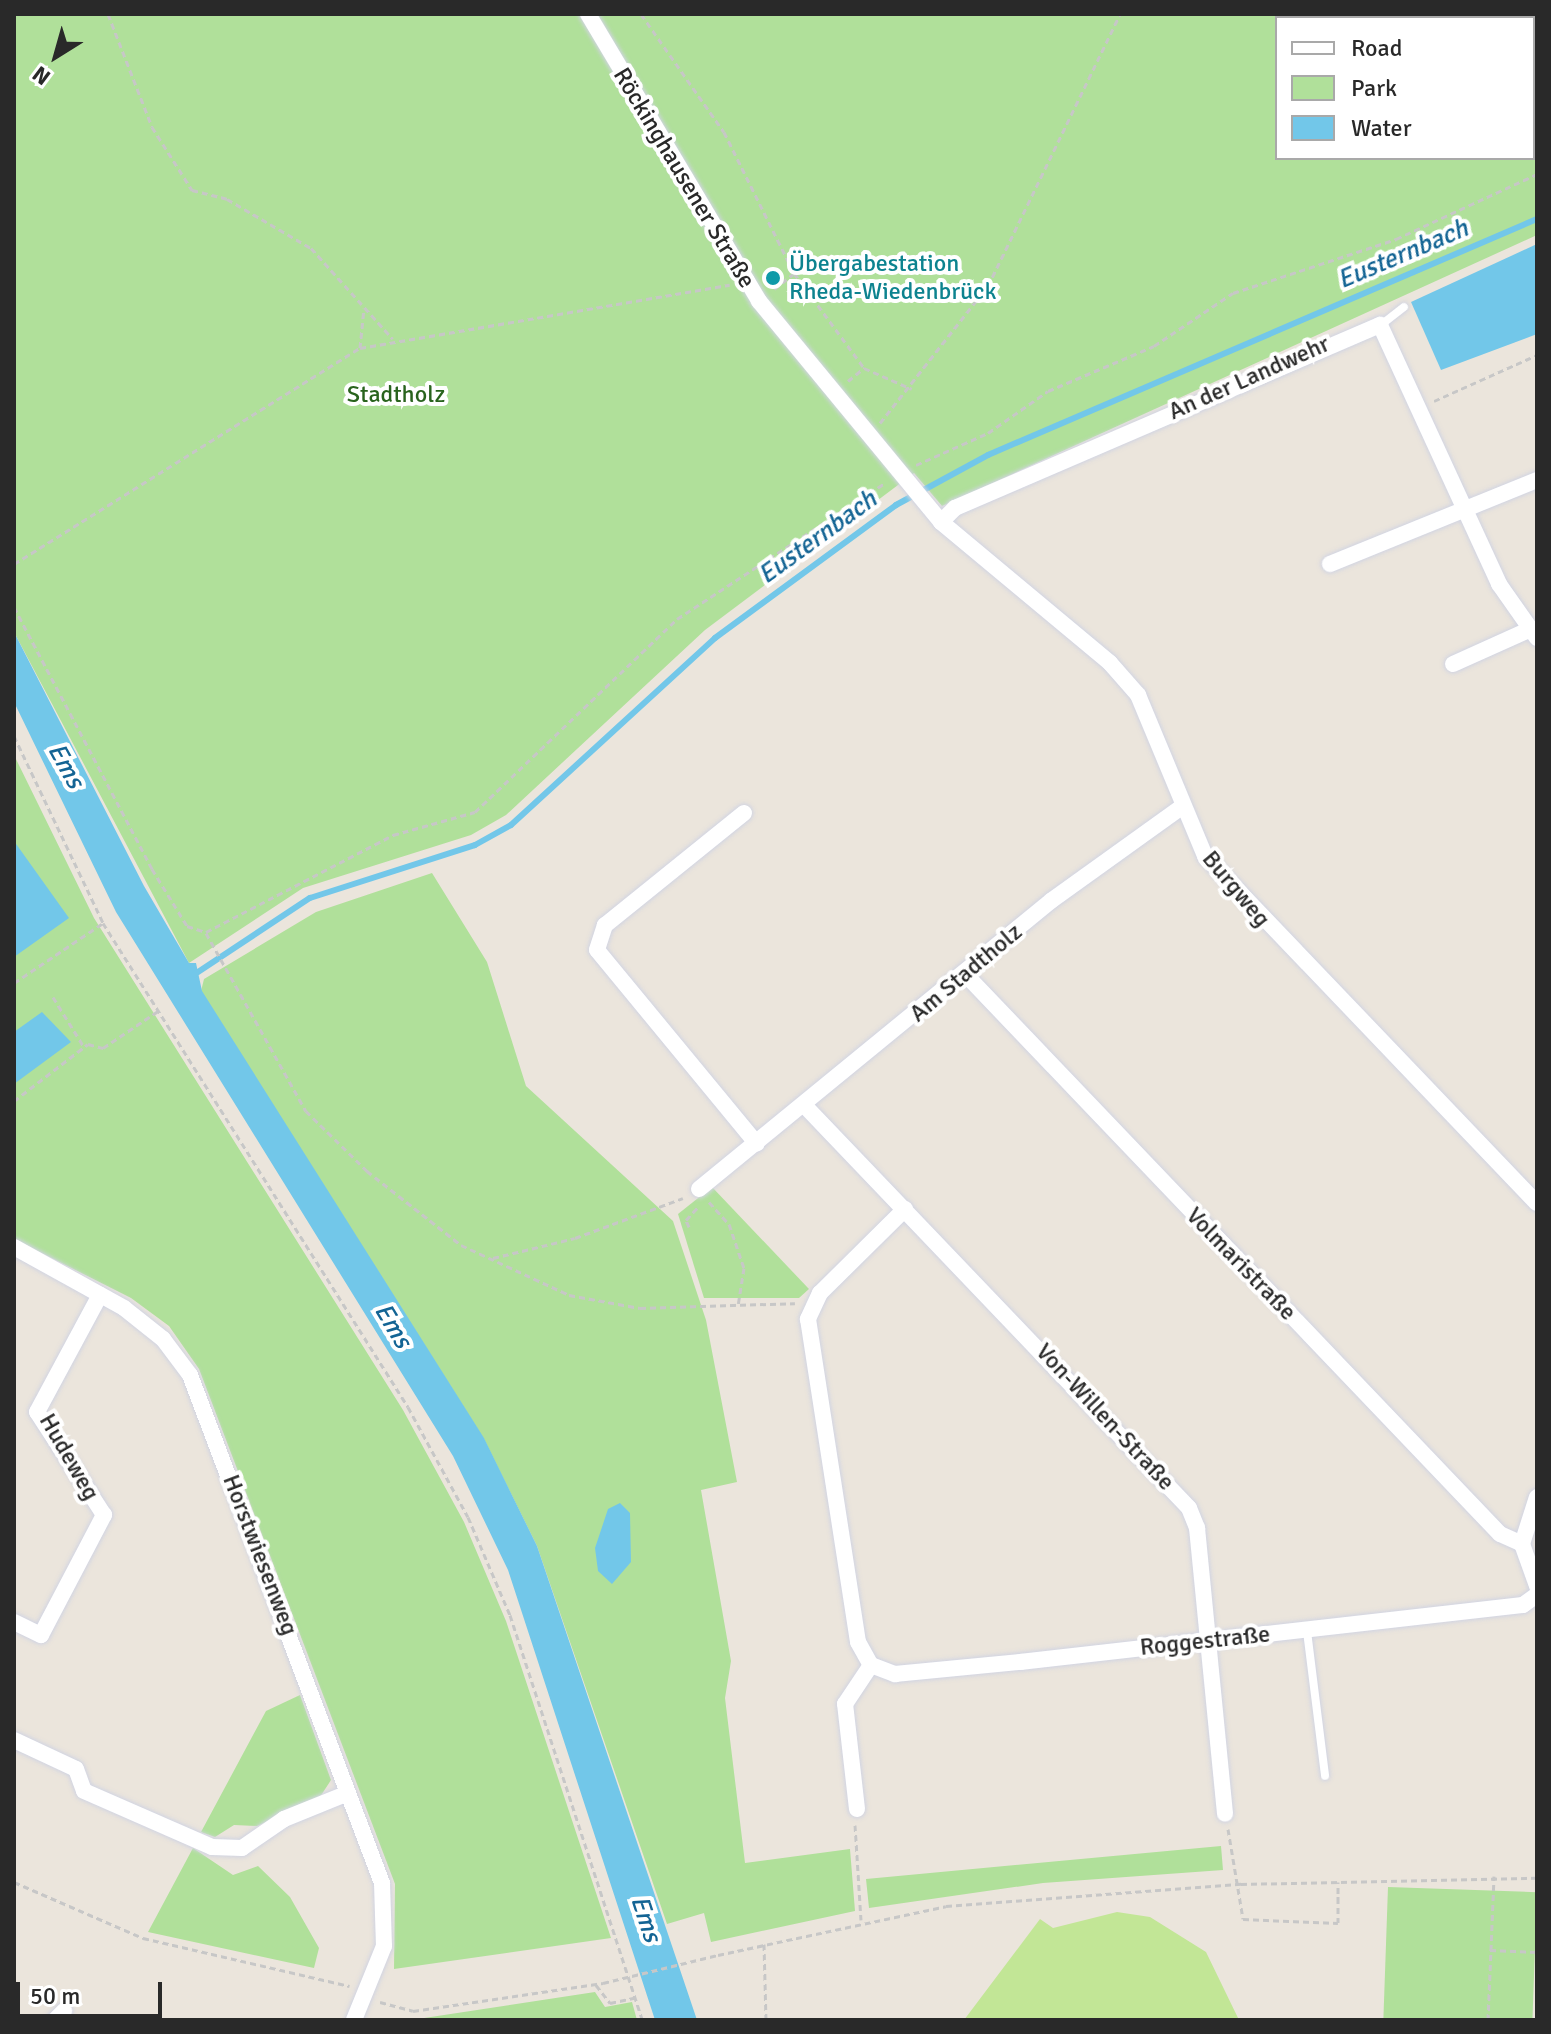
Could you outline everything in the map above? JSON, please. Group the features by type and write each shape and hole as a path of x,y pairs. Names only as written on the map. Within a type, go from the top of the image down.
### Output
{"street":[{"name":"Röckinghausener Straße","path":"588,14 744,283 941,522"},
{"path":"1380,325 1499,584 1534,634 1453,664"},
{"name":"An der Landwehr","path":"941,522 955,508 1380,325"},
{"path":"1330,564 1465,505 1537,480"},
{"name":"Burgweg","path":"941,522 1110,663 1138,695 1180,808 1205,856 1260,918 1537,1203"},
{"name":"Am Stadtholz","path":"703,1193 757,1144 966,975 1052,900 1180,808"},
{"path":"744,813 605,925 597,950 757,1144"},
{"name":"Volmaristraße","path":"966,975 1500,1534 1522,1544"},
{"name":"Von-Willen-Straße","path":"805,1106 1189,1508 1197,1528 1225,1814"},
{"path":"857,1809 845,1704 871,1665 858,1642 810,1308 905,1209"},
{"name":"Horstwiesenweg","path":"14,1247 100,1295 163,1339 190,1375 382,1883 384,1946 366,1995"},
{"name":"Hudeweg","path":"14,1622 41,1635 104,1515 37,1412 100,1295"},
{"path":"1537,1497 1522,1544 1537,1586"},
{"name":"Roggestraße","path":"871,1665 895,1674 1307,1631 1523,1605 1537,1595"},
{"path":"14,1740 76,1769 84,1791 212,1847 242,1848 284,1819 348,1793"},
{"path":"354,2020 366,1995"}],"lane":[{"path":"1380,325 1404,307"},
{"path":"1307,1631 1325,1776"}],"path":[{"path":"108,14 152,127 192,190 227,199 311,248 393,339"},
{"path":"641,14 724,132 794,273 864,368 913,390"},
{"path":"868,433 913,390 988,286 1120,14"},
{"path":"14,607 152,869 187,926 206,932 393,835 475,812 677,619 904,477 988,433 1048,391 1154,346 1233,293 1382,245 1537,174"},
{"path":"759,301 794,273"},
{"path":"14,564 360,348 393,339 744,283"},
{"path":"360,348 364,306"},
{"path":"1420,407 1537,355"},
{"path":"14,736 103,923 408,1407 468,1517 510,1615 642,2020"},
{"path":"14,983 103,923"},
{"path":"206,932 306,1111 427,1223 491,1259 569,1295 640,1308 738,1304 810,1308"},
{"path":"53,997 84,1047"},
{"path":"14,1101 84,1047 103,1048 158,1011"},
{"path":"491,1259 656,1212 703,1193"},
{"path":"689,1227 686,1220 703,1193"},
{"path":"703,1193 729,1224 744,1268 738,1304"},
{"path":"1225,1814 1241,1884 1243,1919 1338,1923 1338,1882"},
{"path":"857,1847 861,1920"},
{"path":"366,1995 413,2011 596,1985 861,1920 946,1906 1241,1884 1494,1876 1537,1878"},
{"path":"1488,2020 1494,1876"},
{"path":"14,1882 143,1938 348,1986"},
{"path":"764,1944 766,2020"},
{"path":"1490,1950 1537,1952"},
{"path":"596,1985 610,2003 635,1997"}],"green space":[{"name":"Stadtholz","path":"14,14 1537,14 1537,235 942,506 914,473 705,630 506,815 471,835 303,888 189,963 14,632"},
{"path":"14,755 94,918 403,1410 464,1522 506,1621 611,1938 394,1969 395,1884 199,1369 169,1326 131,1298 14,1239"},
{"path":"432,873 487,962 526,1086 673,1221 706,1320 737,1482 701,1490 731,1661 725,1698 745,1863 850,1849 855,1911 711,1942 704,1913 667,1924 537,1546 484,1439 201,991 204,979 316,912"},
{"path":"712,1187 809,1289 799,1298 704,1298 678,1214"},
{"path":"300,1695 331,1780 320,1797 257,1826 234,1825 215,1837 201,1832 266,1711"},
{"path":"1221,1846 1223,1870 1043,1883 869,1908 866,1879"},
{"path":"193,1848 233,1875 258,1866 290,1897 319,1948 314,1968 148,1932"},
{"path":"1388,1887 1537,1892 1532,2020 1383,2020"},
{"path":"1117,1912 1150,1917 1206,1952 1239,2020 964,2020 1040,1919 1053,1928"},
{"path":"595,1992 605,2007 632,2002 637,2020 411,2020"}],"water":[{"path":"1537,244 1537,334 1441,370 1411,302"},
{"name":"Ems","path":"14,632 144,886 189,963 196,963 202,991 484,1438 537,1546 697,2020 655,2020 508,1570 453,1456 116,912 14,702"},
{"path":"14,841 69,918 14,957"},
{"path":"42,1012 71,1042 14,1084 14,1032"},
{"path":"620,1503 630,1513 631,1562 612,1584 598,1571 595,1548 608,1509"}],"waterway":[{"name":"Eusternbach","path":"195,974 310,898 475,845 511,825 715,638 896,505 988,455 1537,219"}],"place":[{"name":"Übergabestation Rheda-Wiedenbrück","path":"773,278"}]}
